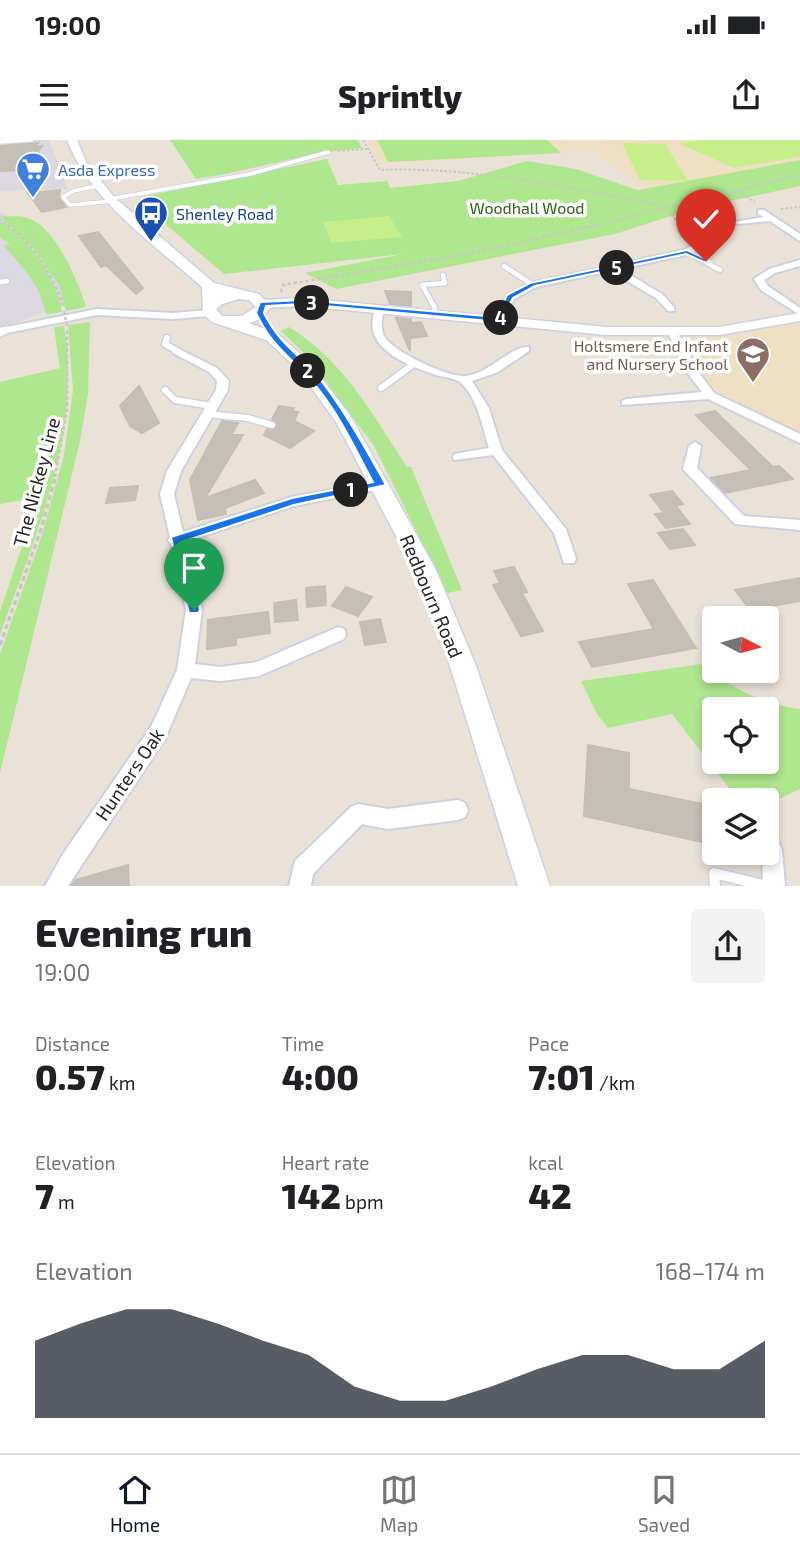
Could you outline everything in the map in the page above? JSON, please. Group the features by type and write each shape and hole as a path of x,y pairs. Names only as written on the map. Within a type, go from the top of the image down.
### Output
{"main road":[{"path":"72,140 81,163 97,186 209,286 256,298 262,308 247,319 230,321"},
{"path":"209,286 210,309"},
{"path":"210,309 226,297 242,295"},
{"name":"Redbourn Road","path":"262,308 272,337"},
{"name":"Redbourn Road","path":"210,309 216,319 230,321 272,337 317,382 345,421 425,570 463,666 534,886"}],"street":[{"path":"759,208 800,238"},
{"path":"738,222 771,219"},
{"path":"500,320 510,297 533,285 687,252 696,247 683,231"},
{"path":"800,263 759,279 764,288 800,315"},
{"path":"613,269 659,296 671,309"},
{"path":"262,308 279,301 433,313 606,331 673,333 719,331 800,315"},
{"path":"4,331 97,313 173,316 210,309"},
{"path":"379,310 376,318 377,331 387,347 414,364 465,380 494,370 525,349"},
{"path":"673,333 695,375 710,395 800,439"},
{"name":"Hunters Oak","path":"56,886 70,861 158,733 186,670 194,610 175,540 167,494 174,471 222,390 223,381 213,370 182,350"},
{"path":"465,380 483,408 496,451 561,532 569,559"},
{"path":"626,403 710,395"},
{"path":"695,446 690,469 740,521 800,525"},
{"path":"459,457 496,451"},
{"path":"175,540 292,502 380,485"},
{"path":"186,670 221,674 260,668 338,634"},
{"path":"300,886 303,869 358,814 388,819 458,810"},
{"path":"773,865 775,886"}],"lane":[{"path":"1,141 32,140"},
{"path":"97,186 73,191 62,197 70,205 111,200 250,174 328,152"},
{"path":"687,252 720,270"},
{"path":"504,266 533,285"},
{"path":"433,313 435,307 422,285 446,283 443,275"},
{"path":"0,282 7,281"},
{"path":"381,388 414,364"},
{"path":"166,390 175,400 272,425"},
{"path":"715,886 714,873 767,886"}],"path":[{"path":"363,140 380,170 424,168 592,192 665,206 685,229 683,231"},
{"path":"328,152 368,149"},
{"path":"279,301 283,285 410,266 576,230 733,189 800,175"},
{"path":"733,189 759,208"},
{"name":"The Nickey Line","path":"0,219 23,237 58,286 67,326 71,370 69,414 57,471 0,645"}],"shaded area":[{"path":"0,140 49,140 68,189 0,191"},
{"path":"365,140 800,140 800,160 718,177 654,197 594,151 379,164"},
{"path":"0,211 15,221 81,298 0,329"},
{"name":"Holtsmere End Infant and Nursery School","path":"800,322 800,433 733,401 695,375 677,340"}],"green space":[{"path":"170,140 358,140 362,148 320,153 196,179"},
{"path":"377,140 547,140 561,153 388,162"},
{"path":"699,140 800,140 800,157 734,168 678,143"},
{"path":"622,143 665,144 688,181 640,180"},
{"name":"Woodhall Wood","path":"327,159 338,185 387,181 390,188 458,181 527,161 576,169 638,190 800,160 800,186 693,209 615,234 336,289 305,273 403,254 224,274 139,202 146,196"},
{"path":"0,216 27,218 38,223 47,232 64,256 86,307 66,311 59,285 34,249"},
{"path":"389,216 402,237 331,243 323,222"},
{"path":"0,221 22,238 40,260 54,286 62,312 46,314 35,285 4,246 10,244 0,237"},
{"path":"90,322 88,394 80,441 0,773 0,654 42,535 64,455 73,390 68,325"},
{"path":"64,326 68,366 67,405 61,445 40,522 0,635 0,611 39,497 0,504 0,382 60,368 54,327"},
{"path":"289,327 326,356 342,373 407,467 411,467 462,590 447,593 374,446 309,358 281,331"},
{"path":"702,664 702,683 729,683 755,697 702,697 702,753 672,714 608,728 597,714 581,681"},
{"path":"779,705 800,709 800,789 779,798 779,788 729,788 718,774 779,774"}],"building":[{"path":"38,143 35,147 42,146 23,170 0,171 0,146"},
{"path":"60,190 59,198 66,207 42,212 28,193"},
{"path":"98,232 143,288 136,294 106,265 101,267 79,236"},
{"path":"385,291 411,292 411,306 390,304"},
{"path":"396,318 411,319 411,323 421,322 427,336 410,338 410,351"},
{"path":"139,386 159,423 142,433 130,426 120,406"},
{"path":"279,406 294,408 292,411 298,412 294,421 314,431 290,448 264,435 267,429 277,427 272,419"},
{"path":"715,411 773,467 779,466 793,479 725,493 711,478 751,470 696,415"},
{"path":"222,421 238,423 231,435 243,435 205,498 255,480 264,493 225,508 226,514 198,520 190,480"},
{"path":"138,486 135,500 106,503 110,488"},
{"path":"672,491 683,504 676,506 690,524 666,528 655,514 664,513 650,495"},
{"path":"683,529 695,545 670,549 658,533"},
{"path":"514,567 527,592 522,593 543,631 521,636 493,585 500,583 494,571"},
{"path":"800,578 800,601 772,606 747,606 735,590"},
{"path":"653,580 696,648 592,667 579,642 654,629 628,584"},
{"path":"325,586 326,605 307,607 306,588"},
{"path":"346,587 372,597 358,616 332,606"},
{"path":"296,600 298,620 275,622 274,603"},
{"path":"268,612 270,633 236,638 236,645 207,649 208,620"},
{"path":"380,619 386,642 365,645 360,622"},
{"path":"588,745 629,753 629,789 702,804 702,842 584,816"},
{"path":"128,865 129,886 71,886 75,880"}],"place":[{"name":"Asda Express","path":"33,199"},
{"name":"Shenley Road","path":"151,243"},
{"name":"Holtsmere End Infant and Nursery School","path":"753,384"}],"route":[{"path":"194,610 175,540 292,502 380,485 345,421 317,382 304,366 272,337 260,313 263,304 279,301 303,302 500,320 510,297 533,285 687,252 706,261"}]}
